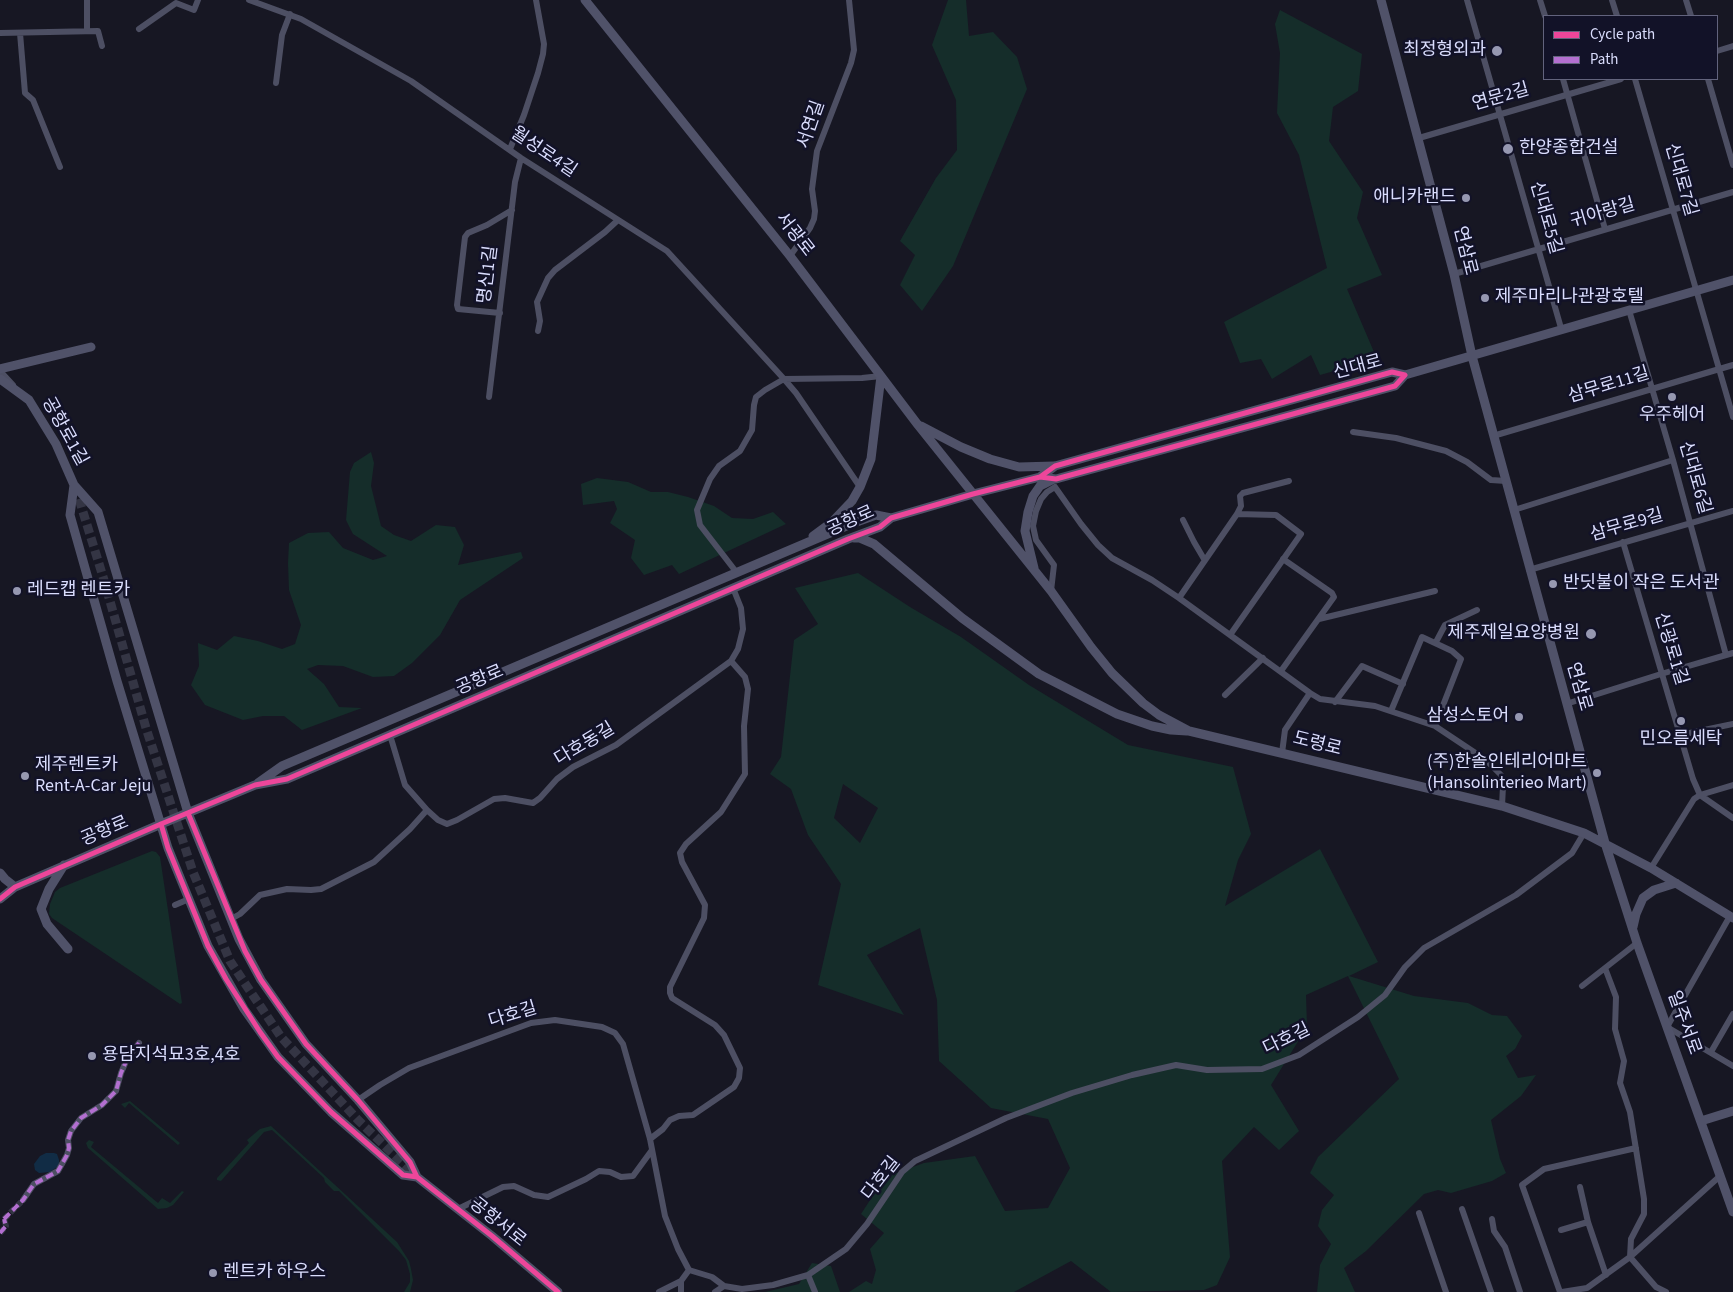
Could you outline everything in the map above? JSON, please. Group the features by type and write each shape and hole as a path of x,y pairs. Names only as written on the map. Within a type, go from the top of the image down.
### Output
{"street":[{"path":"87,0 87,31"},
{"path":"139,28 176,4 194,10 198,0"},
{"name":"월성로4길","path":"249,0 290,14 323,30 411,81 522,158 667,250 796,392 860,487"},
{"path":"510,150 524,115 543,54 544,44 536,0"},
{"name":"서광로","path":"585,0 790,256 972,494"},
{"name":"서연길","path":"790,256 810,228 814,219 812,189 817,151 851,63 854,50 849,0"},
{"name":"연삼로","path":"1381,0 1454,274 1472,356 1493,436 1604,843"},
{"name":"신대로5길","path":"1467,0 1561,328"},
{"path":"1540,0 1545,15"},
{"path":"1612,0 1616,15"},
{"path":"1686,0 1690,15"},
{"path":"276,83 282,35 290,14"},
{"path":"0,34 98,31 102,46"},
{"path":"20,33 25,93 33,100 60,167"},
{"path":"1718,50 1733,46"},
{"path":"1563,80 1606,229"},
{"name":"연문2길","path":"1419,138 1617,80"},
{"name":"신대로7길","path":"1635,80 1733,417"},
{"path":"1708,80 1733,165"},
{"name":"명신1길","path":"489,396 515,182 522,158"},
{"name":"귀아랑길","path":"1454,274 1733,192"},
{"path":"500,313 458,309 457,305 465,237 468,233 487,225 512,210"},
{"path":"538,331 540,321 537,302 548,278 555,270 618,220"},
{"name":"신대로","path":"1040,477 1054,466 1392,372 1405,375 1561,328 1733,280"},
{"name":"신대로6길","path":"1630,310 1730,654"},
{"path":"22,394 0,370 91,347"},
{"name":"삼무로11길","path":"1493,436 1733,366"},
{"name":"신대로","path":"972,494 1040,477 1056,478 1395,386 1405,375"},
{"path":"737,573 700,525 696,510 710,479 719,466 740,451 752,430 756,397 784,379 881,376 871,459 860,487 852,501 832,522 801,546"},
{"name":"공항로1길","path":"0,378 29,400 56,444 74,485"},
{"path":"918,425 960,447 990,459 1019,467 1054,466"},
{"path":"1354,432 1396,438 1446,450 1468,462 1491,480 1506,481"},
{"path":"1514,510 1673,460"},
{"path":"1034,571 1025,531 1028,512 1033,496 1040,486 1056,478"},
{"path":"1179,598 1204,559 1237,514 1241,506 1240,496 1243,493 1289,481"},
{"path":"74,485 98,512 123,590 150,692 188,813 249,958 292,1026 410,1162 417,1177"},
{"path":"74,485 70,515 117,681 168,848 208,946 244,1009 278,1057 331,1112 403,1175 417,1177"},
{"path":"1051,591 1054,565 1036,540 1033,526 1041,499 1047,492 1055,488 1098,545 1112,558 1152,580 1179,598 1310,693 1320,699 1350,702 1391,711 1435,726 1484,760 1501,776 1503,786 1502,806"},
{"name":"공항로","path":"0,899 15,887 64,865 255,785 287,779 880,527 891,518 972,494"},
{"name":"도령로","path":"972,494 1051,591 1091,647 1128,689 1159,715 1189,731 1502,806 1584,833 1651,868 1731,917"},
{"name":"삼무로9길","path":"1529,570 1733,511"},
{"path":"1230,635 1301,534 1276,515 1237,514"},
{"name":"공항로","path":"255,785 282,766 801,546 876,515 891,518"},
{"path":"1183,520 1204,559"},
{"path":"848,539 860,538 874,544 962,618 1039,674 1117,714 1152,726 1189,731"},
{"name":"신광로1길","path":"1623,542 1661,674 1693,779 1700,795"},
{"path":"1281,671 1334,597 1332,593 1283,559"},
{"path":"650,1139 663,1129 670,1120 679,1116 693,1115 734,1087 740,1068 724,1035 715,1025 672,998 670,992 670,987 704,918 705,905 682,862 680,853 686,844 722,812 745,774 744,726 748,689 744,677 732,661 738,649 743,629 742,608 733,588"},
{"path":"1319,619 1435,592"},
{"path":"1436,642 1445,625 1476,610"},
{"path":"1391,711 1422,638 1436,642 1452,650 1460,659 1435,726"},
{"path":"1566,704 1730,654"},
{"path":"1225,695 1263,658"},
{"name":"다호동길","path":"426,810 438,820 447,824 494,799 505,798 533,802 540,798 573,767 616,745 732,661"},
{"path":"1335,702 1362,666 1403,684"},
{"path":"1282,753 1285,730 1310,693"},
{"path":"1442,707 1470,718"},
{"path":"1680,735 1733,724"},
{"path":"231,919 240,914 260,895 287,889 311,890 321,888 374,862 410,829 426,810 406,785 390,735"},
{"path":"1651,868 1694,799 1700,795 1733,785"},
{"path":"1700,795 1733,818"},
{"name":"다호길","path":"358,1100 380,1084 409,1068 530,1023 555,1020 602,1027 615,1033 623,1044 650,1139 665,1216 678,1249 690,1270 712,1277 724,1286 742,1289 773,1285 808,1275 846,1249 867,1224 902,1172 915,1161 1006,1118 1072,1093 1132,1075 1176,1065 1207,1070 1262,1069 1299,1055 1358,1017 1385,994 1405,967 1424,948 1516,895 1572,853 1584,833"},
{"name":"일주서로","path":"1604,843 1637,943 1733,1212"},
{"path":"64,865 49,889 41,909 47,924 68,949"},
{"path":"0,873 5,880 15,887"},
{"path":"1633,929 1636,914 1643,898 1654,890 1676,883"},
{"path":"175,905 189,899"},
{"path":"1731,917 1667,1027 1733,1066"},
{"path":"1582,986 1637,943"},
{"path":"1605,968 1616,997 1615,1029 1624,1061 1620,1083 1630,1112 1644,1199 1644,1214 1631,1238 1630,1257 1656,1287 1666,1292"},
{"path":"1711,1052 1733,1014"},
{"path":"23,1200 34,1184 58,1171 67,1155 71,1131 81,1118 102,1105 116,1091 127,1059 139,1043"},
{"path":"1701,1121 1733,1110"},
{"path":"1636,1148 1544,1169 1522,1185 1561,1292 1587,1288 1606,1275 1630,1257 1720,1176"},
{"path":"458,1209 503,1187 514,1186 534,1195 548,1197 600,1171 610,1172 621,1177 632,1176 652,1150"},
{"name":"공항서로","path":"417,1177 492,1236 558,1292"},
{"path":"1580,1186 1588,1222 1606,1275"},
{"path":"1462,1209 1491,1292"},
{"path":"1419,1213 1446,1292"},
{"path":"1492,1219 1494,1232 1505,1247 1520,1292"},
{"path":"1561,1230 1588,1222"},
{"path":"658,1292 681,1281 690,1270"},
{"path":"808,1275 815,1292"},
{"path":"681,1281 681,1292"},
{"path":"715,1292 724,1286"}],"green space":[{"path":"948,0 966,0 969,36 993,32 1017,57 1027,89 953,266 922,311 900,285 915,255 900,241 936,178 957,150 956,100 932,45"},
{"path":"1280,10 1362,54 1358,91 1333,107 1329,141 1363,192 1357,218 1382,275 1347,289 1377,359 1320,375 1311,355 1272,379 1261,359 1240,363 1224,322 1327,268 1299,155 1277,113 1280,53 1275,24"},
{"path":"371,452 374,463 371,486 381,526 394,535 411,541 436,525 455,527 464,545 458,565 521,552 523,558 460,600 440,635 412,663 394,676 373,677 343,666 318,665 307,669 324,684 339,707 362,708 302,730 284,716 263,716 243,720 205,705 191,685 199,666 198,643 217,650 234,636 282,649 295,644 301,625 289,590 289,543 308,533 329,532 343,548 373,560 387,556 353,534 346,520 350,472 354,463"},
{"path":"597,478 628,482 651,492 668,492 688,497 714,506 732,518 753,519 773,512 786,524 679,574 672,565 644,575 631,558 635,540 610,523 617,509 614,501 583,505 581,484"},
{"path":"858,573 961,637 1029,685 1128,745 1233,767 1251,834 1238,860 1225,906 1320,849 1378,962 1349,976 1414,996 1468,1003 1492,1015 1507,1016 1522,1036 1515,1049 1506,1056 1518,1078 1536,1075 1521,1096 1491,1120 1500,1159 1506,1173 1492,1181 1451,1193 1438,1190 1424,1194 1366,1251 1344,1268 1355,1292 1317,1292 1320,1265 1331,1244 1318,1226 1322,1210 1334,1195 1310,1173 1318,1157 1399,1079 1348,976 1306,995 1307,1027 1271,1085 1299,1131 1279,1150 1254,1127 1222,1161 1230,1257 1217,1285 1204,1290 1111,1292 1071,1261 1014,1292 849,1292 866,1281 872,1284 876,1270 870,1249 884,1233 861,1214 885,1177 924,1163 975,1156 1005,1211 1048,1208 1070,1168 1048,1119 991,1108 939,1061 937,1000 920,928 867,955 904,1015 818,985 841,884 808,835 791,789 770,774 781,757 794,640 818,624 795,588","holes":["843,784 878,808 860,843 834,818"]},
{"path":"152,851 156,852 160,857 182,1003 180,1004 52,918 49,914 50,904 55,892 60,888"},
{"path":"130,1101 180,1143 178,1145 129,1103 125,1108 121,1104"},
{"path":"271,1126 397,1242 409,1261 413,1280 410,1292 404,1292 410,1282 410,1274 406,1260 399,1251 339,1191 334,1191 325,1182 324,1178 272,1130 264,1132 221,1181 217,1180 249,1143 247,1140 260,1129"},
{"path":"89,1140 94,1142 91,1147 158,1203 162,1198 170,1203 182,1191 184,1192 173,1205 158,1209 88,1148 86,1143"},
{"path":"812,1263 831,1266 840,1292 765,1292 799,1284"}],"water":[{"path":"46,1153 57,1154 59,1164 50,1172 39,1173 35,1170 34,1164 40,1156"}],"tunnel":[{"path":"75,486 146,728 193,872 230,961 281,1037 358,1120 417,1177"},
{"path":"4,1219 23,1200"},
{"path":"0,1233 6,1226 4,1219"}],"marked path":[{"path":"4,1219 23,1200 34,1184 58,1171 67,1155 71,1131 81,1118 102,1105 116,1091 127,1059 139,1043"},
{"path":"0,1233 6,1226 4,1219"}],"cycle path":[{"path":"0,899 15,887 161,824 255,785 287,779 880,527 891,518 1040,477 1056,479 1395,386 1405,375 1392,372 1055,466 1040,477"},
{"path":"188,813 245,951 261,980 306,1044 358,1100 410,1162 417,1177 492,1236 558,1292"},
{"path":"161,824 168,848 208,946 226,979 278,1057 331,1112 403,1175 417,1177"}],"place":[{"name":"최정형외과","path":"1497,51"},
{"name":"한양종합건설","path":"1508,149"},
{"name":"애니카랜드","path":"1466,198"},
{"name":"제주마리나관광호텔","path":"1485,298"},
{"name":"우주헤어","path":"1672,397"},
{"name":"반딧불이 작은 도서관","path":"1553,584"},
{"name":"레드캡 렌트카","path":"17,591"},
{"name":"제주제일요양병원","path":"1591,634"},
{"name":"삼성스토어","path":"1519,717"},
{"name":"민오름세탁","path":"1681,721"},
{"name":"(주)한솔인테리어마트 (Hansolinterieo Mart)","path":"1597,773"},
{"name":"제주렌트카 Rent-A-Car Jeju","path":"25,776"},
{"name":"용담지석묘3호,4호","path":"92,1056"},
{"name":"렌트카 하우스","path":"213,1273"}]}
